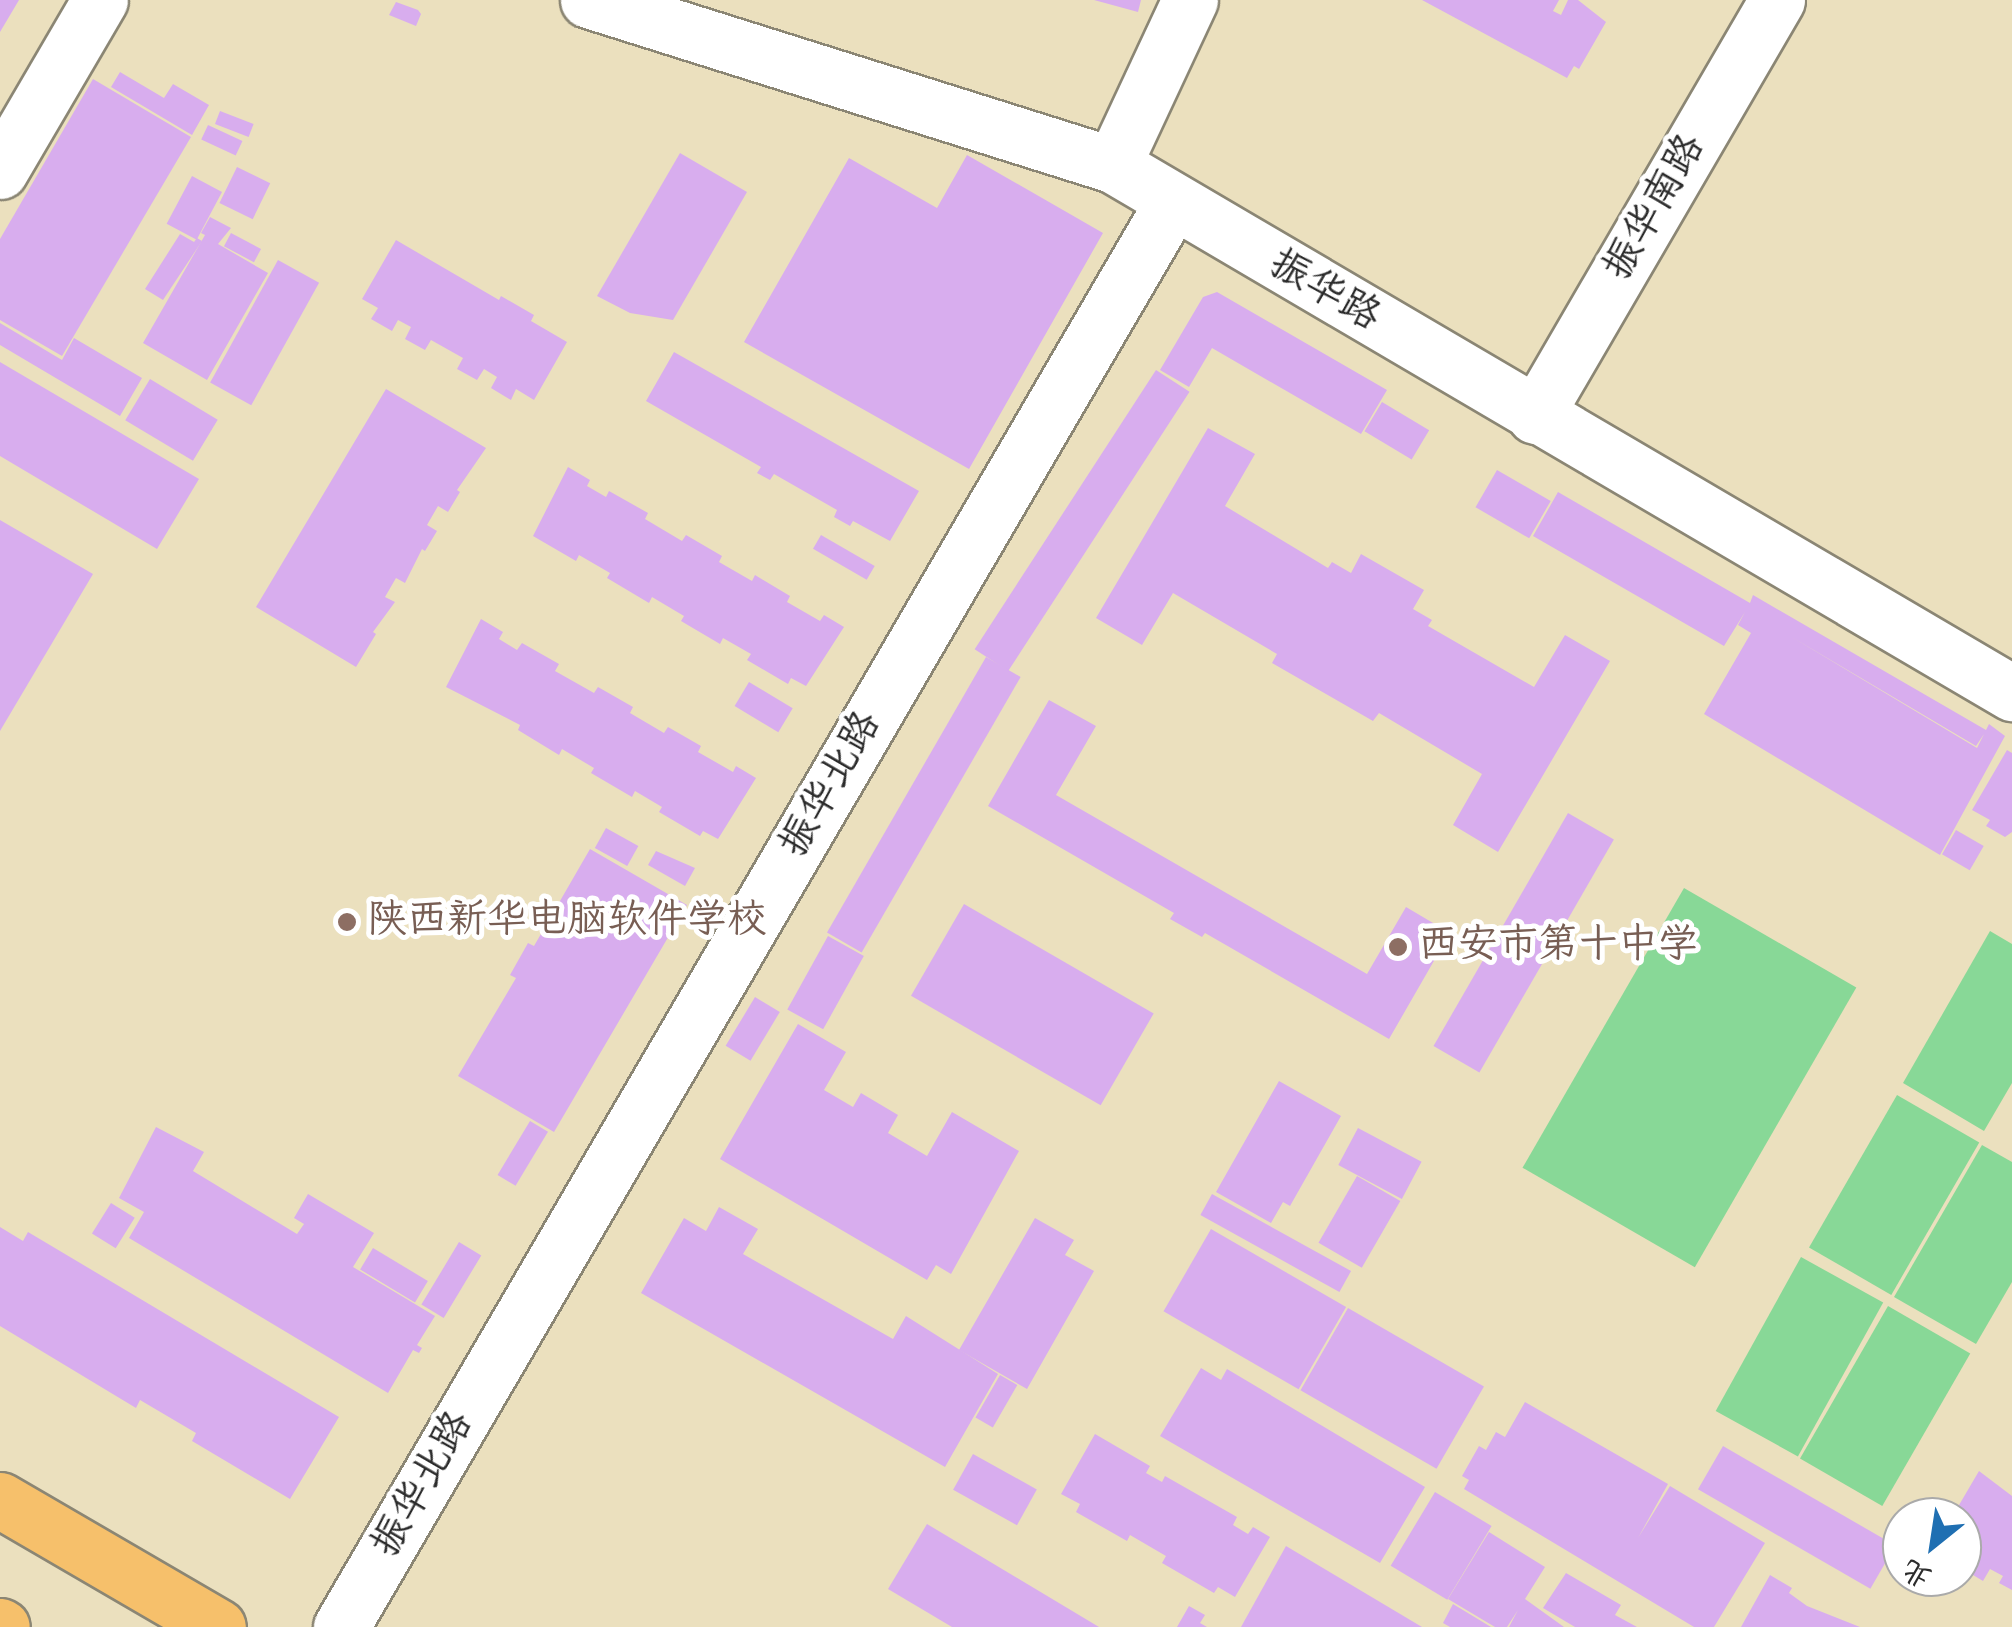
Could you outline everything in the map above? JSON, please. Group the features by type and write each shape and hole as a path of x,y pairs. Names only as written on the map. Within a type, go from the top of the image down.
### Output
{"main road":[{"path":"0,1500 218,1627"}],"street":[{"path":"0,171 100,0"},
{"name":"振华路","path":"588,0 1113,164 1172,203 2012,693"},
{"path":"1113,164 1190,0"},
{"name":"振华南路","path":"1535,416 1777,0"},
{"name":"振华北路","path":"341,1627 1172,203"}],"green space":[{"path":"1684,888 1856,988 1695,1267 1522,1168"},
{"path":"1990,931 2012,944 2012,1083 1984,1131 1903,1083"},
{"path":"1897,1095 1979,1142 1891,1295 1809,1247"},
{"path":"1982,1145 2012,1162 2012,1282 1976,1344 1894,1297"},
{"path":"1801,1257 1883,1303 1798,1457 1716,1411"},
{"path":"1888,1306 1970,1354 1887,1497 1882,1497 1882,1506 1800,1458"}],"building":[{"path":"0,0 19,0 0,32"},
{"path":"1094,0 1141,0 1138,12"},
{"path":"1422,0 1559,0 1553,11 1561,15 1568,0 1578,0 1606,22 1579,69 1574,66 1567,78"},
{"path":"396,2 418,10 421,14 416,26 389,15"},
{"path":"120,72 164,98 173,84 209,105 192,135 111,87"},
{"path":"93,79 191,137 62,356 0,320 0,239"},
{"path":"220,111 254,124 249,137 215,124"},
{"path":"208,125 242,141 236,156 201,140"},
{"path":"680,153 747,192 673,320 630,313 597,296"},
{"path":"967,155 1103,233 969,469 744,342 849,158 937,208"},
{"path":"237,167 270,183 253,219 219,203"},
{"path":"192,176 222,192 197,240 167,224"},
{"path":"210,217 231,228 218,244 268,273 207,380 143,343 205,235 201,233"},
{"path":"231,233 261,249 254,262 224,246"},
{"path":"180,234 194,242 197,238 202,241 163,300 145,289"},
{"path":"396,240 499,300 501,296 534,315 531,321 567,342 534,400 516,389 511,400 491,388 497,377 484,369 477,380 457,369 463,358 431,340 425,350 405,339 411,327 398,320 392,331 371,319 378,308 362,299"},
{"path":"278,260 319,283 251,405 210,382"},
{"path":"1217,292 1387,390 1361,434 1212,348 1189,387 1160,370 1203,297"},
{"path":"0,323 62,360 74,338 142,378 120,416 0,345"},
{"path":"674,352 919,491 890,541 853,521 850,526 834,517 837,510 774,474 770,480 757,473 761,467 646,401"},
{"path":"0,362 199,479 157,549 0,456"},
{"path":"1156,370 1190,392 1008,671 975,649"},
{"path":"150,379 218,420 193,461 125,420"},
{"path":"386,389 486,448 457,490 460,492 448,512 438,506 427,525 437,531 425,551 422,549 405,583 396,578 385,597 395,602 373,632 376,634 356,667 256,607"},
{"path":"1382,402 1429,430 1412,459 1364,431"},
{"path":"1208,428 1255,454 1225,506 1328,568 1332,562 1351,573 1361,554 1424,590 1413,609 1432,620 1428,626 1534,687 1565,635 1610,661 1498,852 1453,825 1482,774 1379,713 1373,721 1272,663 1277,654 1173,593 1142,645 1096,618"},
{"path":"568,467 590,480 587,486 606,497 609,491 648,513 645,519 682,541 686,535 722,556 719,562 752,581 755,575 790,596 787,602 820,621 824,615 844,627 806,686 791,678 788,684 747,660 751,654 723,638 720,644 681,621 684,616 652,597 649,603 607,578 610,573 579,555 576,561 533,536"},
{"path":"1497,470 1551,501 1529,538 1476,507"},
{"path":"1558,492 1750,603 1753,595 1986,730 1989,724 2005,736 1940,855 1704,714 1751,633 1738,625 1745,612 1724,646 1533,536","holes":["1790,636 1976,746 1984,734 1977,748"]},
{"path":"0,520 93,574 0,731"},
{"path":"821,535 875,566 867,580 813,549"},
{"path":"481,619 503,632 499,639 517,650 522,643 559,664 555,671 594,693 598,687 633,707 630,713 664,733 668,727 701,746 698,752 733,772 736,766 756,778 718,839 703,831 700,836 659,812 662,807 635,791 632,797 591,773 594,768 562,749 559,755 518,730 520,725 446,687"},
{"path":"986,657 1021,677 862,952 827,932"},
{"path":"749,682 793,708 778,732 735,706"},
{"path":"1049,700 1096,726 1056,795 1367,974 1406,907 1450,933 1389,1039 1205,933 1202,937 1170,919 1174,913 988,806"},
{"path":"2007,750 2012,753 2012,832 2005,837 1986,826 1990,820 1972,810"},
{"path":"1568,813 1614,840 1479,1072 1434,1046"},
{"path":"606,828 638,846 627,866 595,848"},
{"path":"1956,830 1984,846 1970,870 1942,854"},
{"path":"590,849 687,905 554,1132 458,1076 516,978 510,975 528,943 534,946"},
{"path":"656,851 695,868 685,886 648,865"},
{"path":"964,904 1154,1014 1101,1105 911,996"},
{"path":"828,936 864,956 823,1029 787,1009"},
{"path":"755,997 780,1012 751,1061 726,1046"},
{"path":"798,1024 846,1052 824,1090 853,1107 861,1093 898,1115 888,1133 927,1156 952,1112 1019,1151 951,1274 936,1265 927,1280 720,1159"},
{"path":"1279,1081 1341,1116 1290,1206 1283,1202 1271,1223 1216,1192"},
{"path":"530,1121 548,1132 516,1186 498,1175"},
{"path":"156,1127 204,1152 193,1171 297,1234 304,1224 294,1218 308,1194 374,1233 353,1267 435,1316 417,1345 422,1348 419,1353 413,1350 388,1393 129,1238 144,1212 119,1198"},
{"path":"1358,1128 1422,1162 1402,1199 1338,1165"},
{"path":"1357,1176 1400,1201 1362,1268 1318,1243"},
{"path":"1212,1194 1351,1271 1339,1292 1200,1215"},
{"path":"111,1203 135,1218 116,1248 92,1234"},
{"path":"719,1207 758,1229 743,1254 893,1339 906,1316 998,1374 945,1467 641,1293 684,1218 706,1231"},
{"path":"1035,1218 1074,1240 1065,1255 1094,1271 1027,1389 959,1350"},
{"path":"0,1227 23,1241 28,1232 339,1417 290,1499 192,1441 196,1433 140,1400 136,1408 0,1326"},
{"path":"1211,1229 1346,1307 1299,1389 1164,1311"},
{"path":"459,1242 481,1255 444,1318 421,1305"},
{"path":"373,1248 428,1281 415,1302 360,1269"},
{"path":"1348,1308 1484,1386 1436,1469 1300,1390"},
{"path":"1201,1368 1221,1380 1227,1369 1425,1487 1380,1563 1160,1436"},
{"path":"1000,1375 1017,1385 993,1427 976,1417"},
{"path":"1525,1402 1668,1484 1638,1538 1670,1486 1765,1543 1714,1627 1694,1627 1464,1489 1469,1480 1462,1476 1479,1446 1486,1450 1496,1432 1505,1437"},
{"path":"1095,1434 1150,1466 1146,1473 1162,1482 1165,1476 1237,1517 1233,1525 1248,1534 1253,1527 1270,1537 1235,1597 1218,1587 1214,1593 1162,1563 1166,1556 1130,1535 1127,1541 1076,1512 1080,1504 1061,1494"},
{"path":"1723,1446 1882,1538 1882,1569 1870,1589 1698,1489"},
{"path":"973,1454 1037,1489 1017,1525 953,1490"},
{"path":"1979,1471 2012,1496 2012,1590 1999,1583 2003,1576 1990,1569 1982,1580 1982,1497 1964,1497"},
{"path":"1435,1492 1492,1526 1447,1600 1391,1566"},
{"path":"927,1524 1099,1627 952,1627 888,1589"},
{"path":"1489,1532 1545,1567 1525,1599 1564,1627 1509,1627 1518,1610 1507,1627 1495,1627 1448,1599"},
{"path":"1286,1546 1422,1627 1241,1627"},
{"path":"1566,1573 1621,1605 1615,1615 1637,1627 1575,1627 1543,1608"},
{"path":"1770,1575 1792,1588 1789,1593 1807,1606 1860,1627 1741,1627"},
{"path":"1453,1604 1491,1627 1450,1627 1443,1623"},
{"path":"1189,1606 1205,1615 1200,1623 1207,1627 1177,1627"}],"place":[{"name":"陕西新华电脑软件学校","path":"347,922"},
{"name":"西安市第十中学","path":"1398,947"}]}
